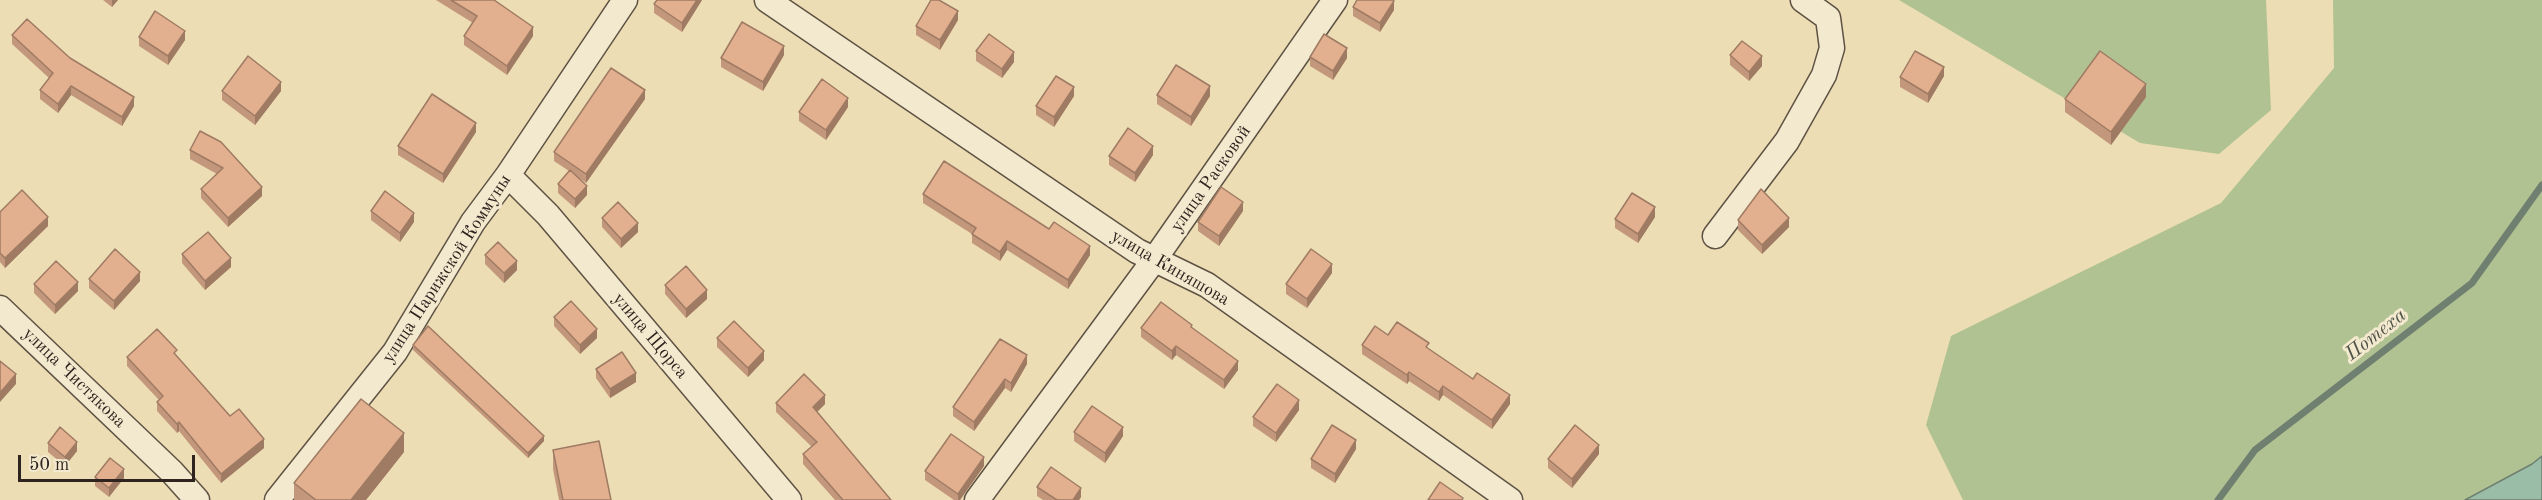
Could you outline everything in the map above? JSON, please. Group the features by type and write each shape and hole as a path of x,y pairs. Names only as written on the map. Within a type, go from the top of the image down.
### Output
{"street":[{"name":"улица Парижской Коммуны","path":"277,500 395,352 473,222 508,175 625,0"},
{"name":"улица Киняшова","path":"767,0 1137,251 1207,285 1510,500"},
{"name":"улица Расковой","path":"977,500 1154,260 1335,0"},
{"path":"1715,236 1787,141 1824,75 1832,48 1828,18 1803,0"},
{"name":"улица Щорса","path":"508,175 548,214 789,500"},
{"name":"улица Чистякова","path":"0,308 172,472 197,500"}],"shaded area":[{"path":"1899,0 2266,0 2271,110 2219,154 2140,143"},
{"path":"2333,0 2542,0 2542,456 2532,464 2465,500 1963,500 1926,425 1951,336 2221,203 2334,68"},
{"path":"2542,456 2542,500 2465,500 2532,464"}],"building":[{"path":"451,0 494,0 533,27 507,66 464,36 477,16"},
{"path":"657,0 697,0 682,23 654,4"},
{"path":"931,0 939,0 958,11 940,40 916,26"},
{"path":"1357,0 1394,1 1380,23 1353,7"},
{"path":"155,11 185,31 168,56 139,37"},
{"path":"27,19 70,58 134,97 122,117 71,86 58,104 40,90 53,73 12,35"},
{"path":"742,22 784,46 763,82 721,58"},
{"path":"989,34 1014,52 1002,69 976,51"},
{"path":"1324,34 1347,48 1333,71 1310,57"},
{"path":"1742,41 1762,56 1749,72 1730,55"},
{"path":"1915,51 1944,67 1928,94 1900,77"},
{"path":"2100,51 2146,84 2111,132 2065,99"},
{"path":"248,56 281,82 255,116 222,91"},
{"path":"1176,65 1210,86 1191,117 1157,95"},
{"path":"611,68 645,90 586,174 554,152"},
{"path":"1056,76 1074,87 1054,117 1036,106"},
{"path":"822,79 848,98 826,130 799,112"},
{"path":"432,94 476,123 443,174 398,146"},
{"path":"1128,128 1153,146 1135,173 1109,156"},
{"path":"200,131 221,142 262,187 228,218 201,189 223,168 190,150"},
{"path":"944,161 1049,229 1054,222 1090,246 1068,280 1007,241 1000,252 972,234 976,228 923,194"},
{"path":"570,170 587,186 575,199 558,184"},
{"path":"1221,187 1243,202 1219,236 1198,222"},
{"path":"1761,189 1789,218 1762,245 1738,220"},
{"path":"22,190 48,217 5,258 0,253 0,212"},
{"path":"385,191 414,213 400,233 371,211"},
{"path":"1632,193 1655,207 1638,234 1615,219"},
{"path":"618,202 638,223 621,239 602,218"},
{"path":"208,232 231,258 205,281 182,254"},
{"path":"498,242 517,261 504,273 485,255"},
{"path":"115,249 140,272 114,301 89,279"},
{"path":"1311,249 1332,264 1307,299 1286,284"},
{"path":"56,261 78,282 55,305 34,284"},
{"path":"686,266 707,290 686,309 665,285"},
{"path":"571,301 597,329 580,345 554,317"},
{"path":"1161,302 1238,361 1224,380 1176,346 1172,351 1141,328"},
{"path":"734,321 764,351 748,368 717,338"},
{"path":"1397,322 1429,343 1426,347 1473,379 1477,373 1510,395 1492,420 1443,386 1439,392 1409,372 1407,375 1362,345 1375,326 1388,335"},
{"path":"428,326 544,436 528,453 413,345"},
{"path":"157,329 177,350 174,353 230,416 239,409 264,439 221,474 179,422 177,424 157,402 163,396 127,357"},
{"path":"1000,339 1027,355 1011,383 1005,379 974,422 953,407"},
{"path":"622,352 636,373 610,389 596,369"},
{"path":"0,361 16,374 0,393"},
{"path":"804,374 825,395 813,407 891,500 843,500 803,454 817,442 776,403"},
{"path":"1277,384 1299,400 1276,433 1253,417"},
{"path":"361,399 404,433 351,500 316,500 294,483"},
{"path":"1092,406 1123,427 1105,453 1074,432"},
{"path":"1332,425 1356,440 1335,474 1311,459"},
{"path":"1575,425 1599,445 1572,479 1548,459"},
{"path":"60,427 77,442 65,457 48,443"},
{"path":"951,434 984,457 958,494 925,471"},
{"path":"599,441 611,500 563,500 553,450"},
{"path":"110,458 124,469 109,488 95,477"},
{"path":"1051,467 1081,488 1073,500 1057,500 1037,487"},
{"path":"1440,482 1463,498 1462,500 1428,500"}],"waterway":[{"name":"Потеха","path":"2218,500 2255,450 2472,283 2542,185"}]}
